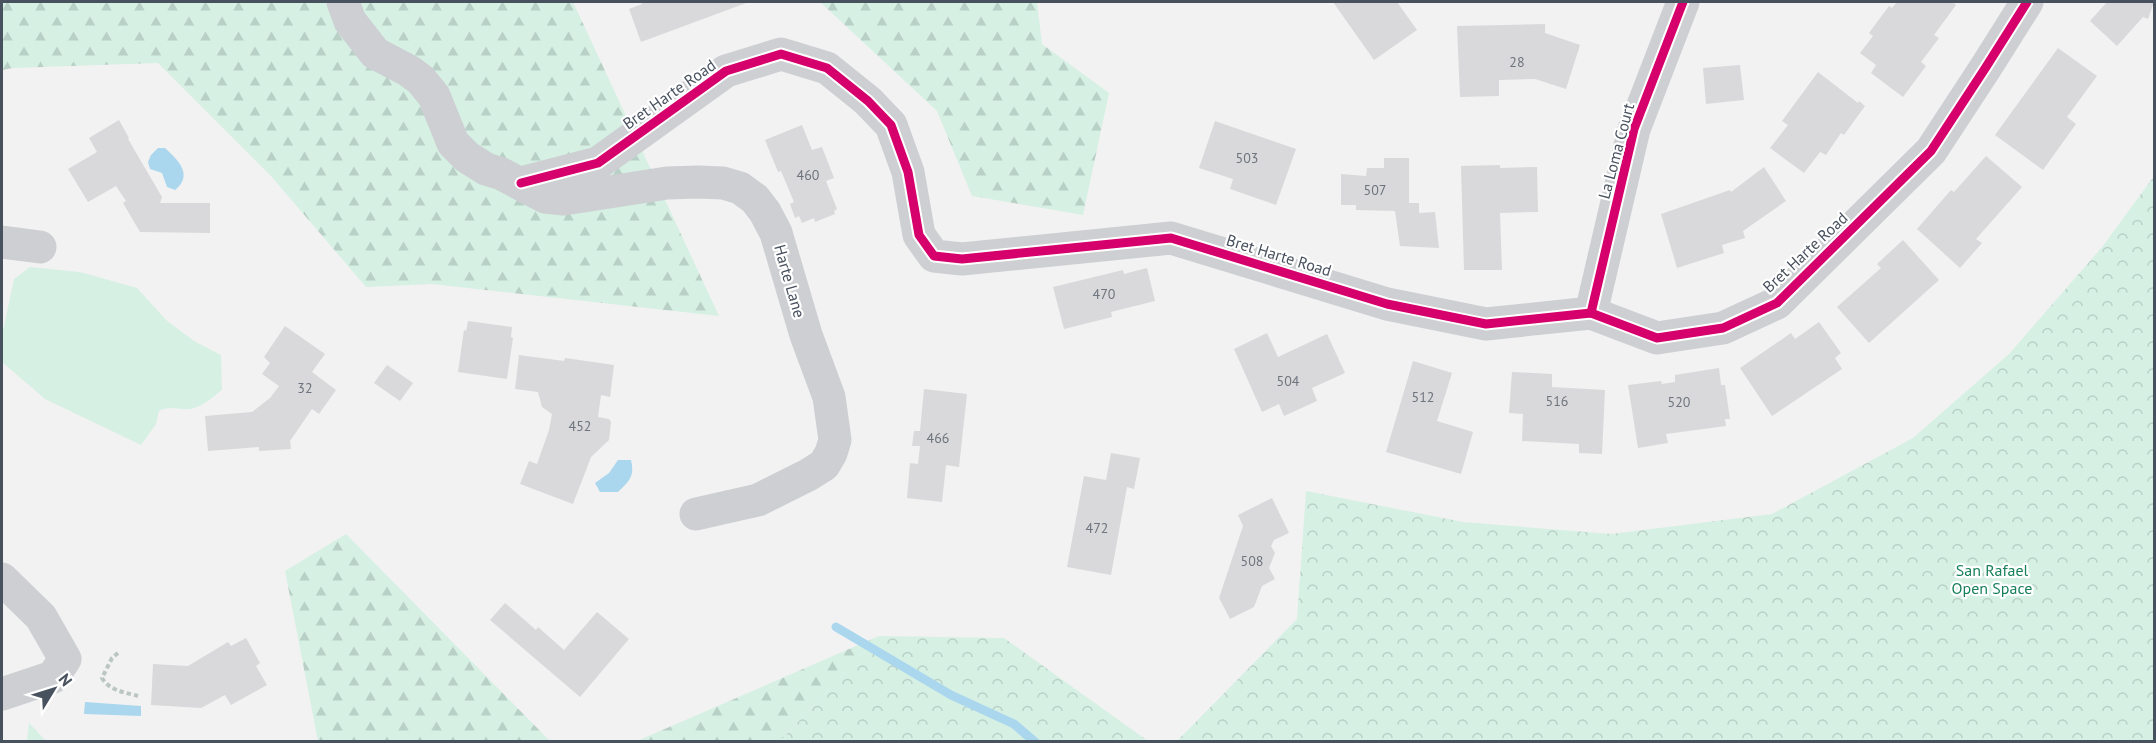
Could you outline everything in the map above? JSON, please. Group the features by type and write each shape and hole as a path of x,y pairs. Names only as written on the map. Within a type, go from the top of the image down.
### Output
{"street":[{"path":"344,2 350,21 375,53 410,71 434,96 453,143 467,157 486,169 521,183"},
{"name":"La Loma Court","path":"1591,313 1634,129 1683,2"},
{"name":"Bret Harte Road","path":"521,183 598,163 726,71 781,54 827,68 868,100 891,125 908,172 919,235 934,256 962,259 1171,238 1388,304 1486,324 1591,313 1658,338 1723,328 1777,303 1931,151 2027,2"},
{"name":"Harte Lane","path":"521,183 545,197 564,199 667,183 723,183 740,188 754,199 776,233 806,335 829,397 835,440 824,465 808,475 758,500 696,514"},
{"path":"2,242 40,247"},
{"path":"2,579 41,617 65,659 53,677 2,694"}],"path":[{"path":"118,653 112,658 102,678 115,690 138,696"}],"green space":[{"path":"2,2 573,2 719,316 432,284 366,287 271,176 158,63 2,70"},
{"path":"820,2 1037,2 1042,44 1109,93 1083,215 972,196 937,111"},
{"name":"San Rafael Open Space","path":"2154,176 2154,741 1177,741 1297,619 1306,491 1463,522 1611,534 1772,514 1913,438 2009,354 2103,246"},
{"path":"30,267 80,272 137,288 166,320 194,341 221,355 222,390 197,407 166,408 159,411 156,424 141,445 45,399 2,362 2,336 14,279"},
{"path":"346,534 550,741 318,741 285,571"},
{"path":"879,636 780,741 637,741"},
{"path":"879,636 1004,638 1148,741 780,741"},
{"path":"29,723 46,741 27,741"}],"water":[{"path":"158,148 165,148 182,168 183,179 175,190 167,187 162,173 150,169 148,162"},
{"path":"618,460 631,460 630,478 618,492 600,492 595,483 609,473"},
{"path":"85,702 141,706 141,716 84,714"}],"building":[{"path":"641,2 749,2 641,42 629,9 642,4"},
{"path":"1333,2 1397,2 1417,30 1374,60"},
{"path":"1897,2 1952,2 1956,5 1934,35 1939,38 1921,62 1926,66 1903,97 1871,73 1876,65 1860,53 1873,36 1869,33 1889,6 1892,8"},
{"path":"2107,2 2154,2 2148,19 2143,17 2117,46 2090,21"},
{"path":"1545,24 1545,33 1580,45 1566,89 1535,79 1499,80 1499,96 1460,97 1457,26"},
{"path":"2058,48 2097,76 2067,117 2076,124 2043,170 1995,135"},
{"path":"1740,65 1744,100 1706,104 1703,68"},
{"path":"1818,72 1865,106 1844,135 1841,133 1826,155 1820,152 1804,173 1770,148 1788,125 1782,121"},
{"path":"119,120 162,197 160,203 210,203 210,233 140,232 123,203 126,201 116,186 88,202 68,169 97,152 89,138"},
{"path":"1215,121 1296,149 1276,205 1230,189 1233,179 1199,168"},
{"path":"802,125 812,150 822,147 834,178 826,181 837,209 834,211 835,214 815,222 814,218 802,223 799,216 795,218 790,204 794,202 765,140"},
{"path":"1986,156 2022,187 1976,239 1982,243 1960,268 1917,229 1951,190 1954,192"},
{"path":"1384,158 1409,158 1409,203 1419,203 1419,213 1435,212 1439,248 1400,246 1395,211 1356,210 1356,205 1341,205 1341,174 1366,176 1367,168 1384,168"},
{"path":"1500,165 1500,168 1537,167 1538,212 1500,213 1502,270 1464,270 1461,166"},
{"path":"1764,167 1786,201 1743,231 1745,238 1722,245 1724,253 1677,268 1661,214 1730,190 1731,192"},
{"path":"1903,240 1939,280 1869,343 1837,307 1881,268 1877,264"},
{"path":"1147,268 1155,301 1111,312 1112,317 1064,329 1053,287 1123,270 1124,274"},
{"path":"468,321 512,327 511,337 513,338 507,379 458,372 464,330 466,331"},
{"path":"1819,322 1841,353 1835,358 1842,369 1772,416 1740,368 1791,333 1795,339"},
{"path":"285,326 325,354 312,372 336,390 319,414 312,409 290,441 291,449 259,451 259,447 208,451 205,416 252,412 270,398 279,386 262,374 270,363 264,357"},
{"path":"1267,333 1278,357 1327,334 1345,373 1312,388 1317,401 1284,416 1279,404 1262,412 1234,349"},
{"path":"519,355 564,361 565,358 614,365 610,397 601,395 598,417 609,419 611,422 609,440 591,457 573,504 520,484 529,461 537,464 552,414 542,407 538,392 515,389"},
{"path":"1413,361 1452,373 1437,421 1473,432 1461,474 1386,452"},
{"path":"387,365 413,383 400,401 374,383"},
{"path":"1719,368 1721,385 1725,385 1730,419 1725,419 1726,426 1666,434 1668,443 1638,448 1628,385 1661,381 1662,384 1675,382 1675,375"},
{"path":"1512,372 1552,374 1552,387 1605,390 1602,454 1579,453 1579,444 1522,441 1523,414 1509,413"},
{"path":"924,389 967,394 959,467 946,465 942,502 907,498 910,463 918,464 920,446 912,446 914,431 920,431"},
{"path":"1111,453 1140,458 1134,489 1127,487 1111,575 1067,567 1084,476 1106,480"},
{"path":"1272,498 1289,533 1274,540 1271,546 1275,553 1269,568 1275,579 1262,586 1254,607 1230,619 1219,598 1243,526 1238,515"},
{"path":"505,603 536,630 538,627 564,650 597,612 629,639 580,697 490,620"},
{"path":"246,638 260,663 256,666 267,685 231,705 225,695 201,708 151,705 153,664 188,666 228,642 231,646"}],"waterway":[{"path":"836,627 951,695 1014,724 1035,742"}],"cycle path":[{"path":"1591,313 1634,129 1683,2"},
{"path":"521,183 598,163 726,71 781,54 827,68 868,101 891,125 908,172 919,235 934,256 962,259 1171,238 1387,304 1486,324 1591,313 1657,338 1723,328 1777,303 1931,151 2027,2"}]}
